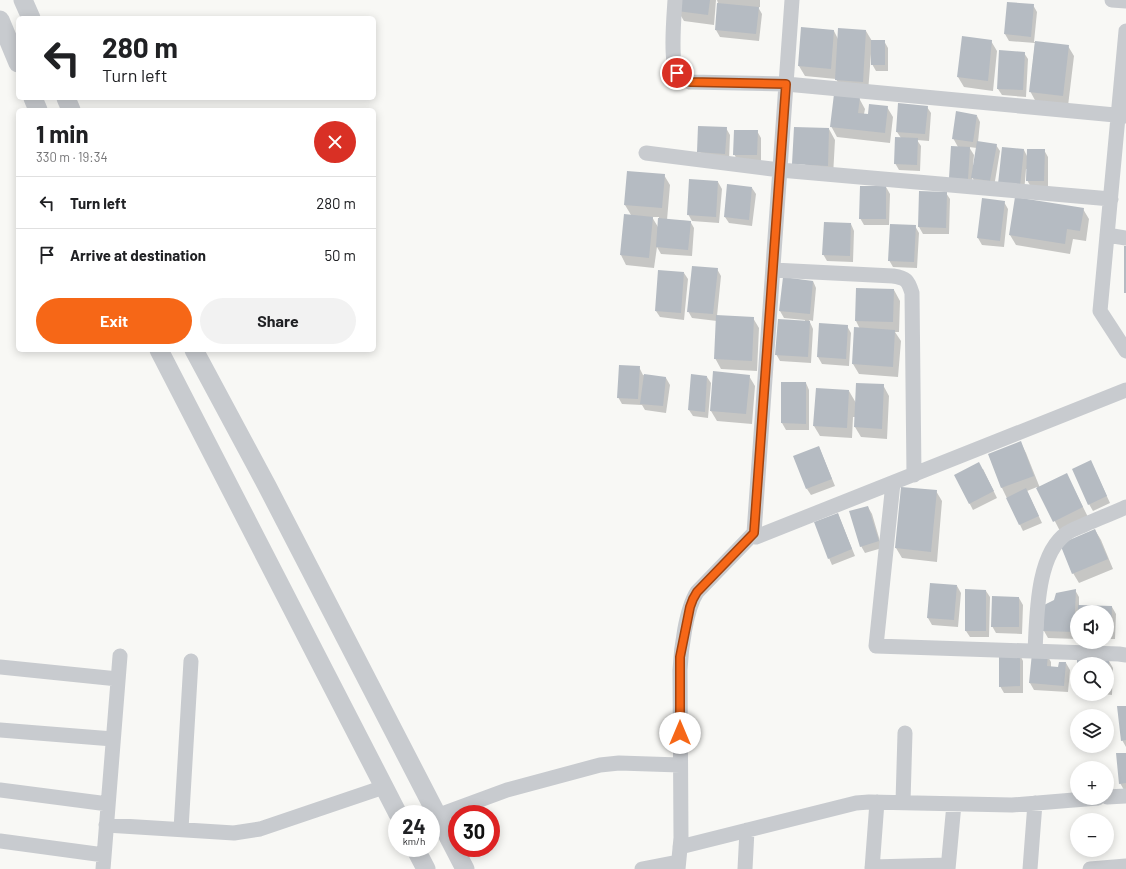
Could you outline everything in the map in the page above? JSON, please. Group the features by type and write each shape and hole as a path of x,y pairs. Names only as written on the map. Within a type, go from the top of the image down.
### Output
{"street":[{"path":"23,0 30,16"},
{"path":"674,0 674,62 677,73 683,79 690,82 786,84 1122,116"},
{"path":"642,869 678,866 680,847 680,663 690,607 697,592 754,533 792,0"},
{"path":"1112,0 1126,1"},
{"path":"0,20 16,58"},
{"path":"1126,31 1122,116 1111,199 1100,312 1126,351"},
{"path":"646,153 780,170 1111,199"},
{"path":"1107,235 1126,238"},
{"path":"772,270 893,276 903,278 910,283 912,293 914,475"},
{"path":"160,352 393,805"},
{"path":"195,352 267,486 428,805"},
{"path":"754,533 756,537 893,484 1126,390"},
{"path":"893,484 876,646 1126,655"},
{"path":"1035,651 1040,585 1047,562 1058,540 1068,532 1126,507"},
{"path":"0,841 104,862 120,656"},
{"path":"181,829 191,661"},
{"path":"0,667 118,679"},
{"path":"0,730 113,739"},
{"path":"903,802 905,733"},
{"path":"440,814 507,790 600,765 619,763 680,765"},
{"path":"106,825 234,833 254,830 384,787"},
{"path":"0,790 108,804"},
{"path":"1114,797 1126,796"},
{"path":"680,847 856,804 903,802 1012,805 1070,800"},
{"path":"877,802 872,868 948,867 954,804"},
{"path":"1030,869 1035,803"},
{"path":"440,826 465,869"},
{"path":"745,869 747,830"},
{"path":"420,857 426,869"},
{"path":"1090,869 1126,866"}],"building":[{"path":"678,0 710,0 708,15 677,11"},
{"path":"1007,2 1034,4 1031,37 1004,34"},
{"path":"717,3 759,7 756,34 715,30"},
{"path":"801,27 834,30 831,69 798,66"},
{"path":"838,28 866,30 863,82 835,80"},
{"path":"962,36 992,40 988,81 957,77"},
{"path":"871,40 885,40 885,65 871,65"},
{"path":"1035,41 1069,45 1063,96 1029,92"},
{"path":"999,50 1025,52 1023,90 997,89"},
{"path":"834,94 860,97 858,113 868,114 869,104 888,106 885,133 830,127"},
{"path":"898,103 928,106 925,134 896,132"},
{"path":"956,111 977,115 973,142 952,139"},
{"path":"698,126 727,127 725,154 697,152"},
{"path":"794,127 829,128 828,166 792,164"},
{"path":"734,130 758,130 757,155 733,155"},
{"path":"895,137 918,138 917,165 894,164"},
{"path":"977,141 997,144 990,181 971,178"},
{"path":"951,146 970,147 968,179 949,178"},
{"path":"1002,147 1024,149 1020,186 998,184"},
{"path":"1027,149 1045,149 1044,181 1026,181"},
{"path":"627,171 665,174 662,208 624,205"},
{"path":"689,179 718,181 716,217 687,215"},
{"path":"727,184 752,187 749,220 724,217"},
{"path":"860,186 886,186 886,219 859,219"},
{"path":"919,191 947,192 946,228 918,227"},
{"path":"1015,197 1084,208 1080,231 1067,229 1065,244 1009,235"},
{"path":"982,198 1005,201 1000,241 977,238"},
{"path":"624,214 653,217 649,258 620,255"},
{"path":"658,218 691,221 688,250 656,247"},
{"path":"824,222 851,223 850,256 822,255"},
{"path":"890,224 916,225 914,262 888,261"},
{"path":"1124,246 1126,246 1126,293 1124,293"},
{"path":"692,266 718,268 713,314 687,312"},
{"path":"658,270 684,272 681,313 655,311"},
{"path":"783,277 813,281 810,314 779,311"},
{"path":"856,288 894,289 893,322 855,321"},
{"path":"716,315 754,317 752,361 714,359"},
{"path":"778,319 810,321 808,357 775,355"},
{"path":"819,323 848,325 846,359 817,357"},
{"path":"854,327 895,330 893,367 852,364"},
{"path":"619,365 640,366 638,399 617,398"},
{"path":"713,371 750,375 746,414 710,411"},
{"path":"644,374 666,377 663,406 640,404"},
{"path":"691,374 707,376 705,412 688,410"},
{"path":"781,382 806,382 806,424 781,423"},
{"path":"856,383 884,384 882,429 854,427"},
{"path":"816,388 849,390 847,428 813,426"},
{"path":"1021,441 1034,476 1001,488 988,454"},
{"path":"819,446 832,479 806,489 793,456"},
{"path":"1091,460 1107,496 1088,505 1072,469"},
{"path":"979,462 994,491 969,504 954,475"},
{"path":"1067,473 1083,507 1053,522 1036,488"},
{"path":"901,487 937,490 931,552 895,548"},
{"path":"1026,488 1039,516 1019,525 1006,498"},
{"path":"868,506 879,541 860,547 849,511"},
{"path":"838,513 852,549 828,559 814,522"},
{"path":"1095,529 1108,559 1072,574 1060,544"},
{"path":"930,583 957,585 954,620 927,618"},
{"path":"965,589 986,590 986,631 965,631"},
{"path":"1076,589 1075,605 1070,605 1070,632 1043,631 1044,605 1054,600 1056,593"},
{"path":"992,596 1019,597 1019,627 991,627"},
{"path":"1032,653 1048,654 1047,666 1058,667 1059,662 1066,662 1064,686 1029,683"},
{"path":"999,654 1020,654 1020,686 999,687"},
{"path":"1117,706 1126,706 1126,740 1121,741"},
{"path":"1116,753 1126,753 1126,783 1119,784"}],"route":[{"path":"677,73 683,79 690,82 786,84 754,533 697,592 690,607 680,657 680,733"}]}
